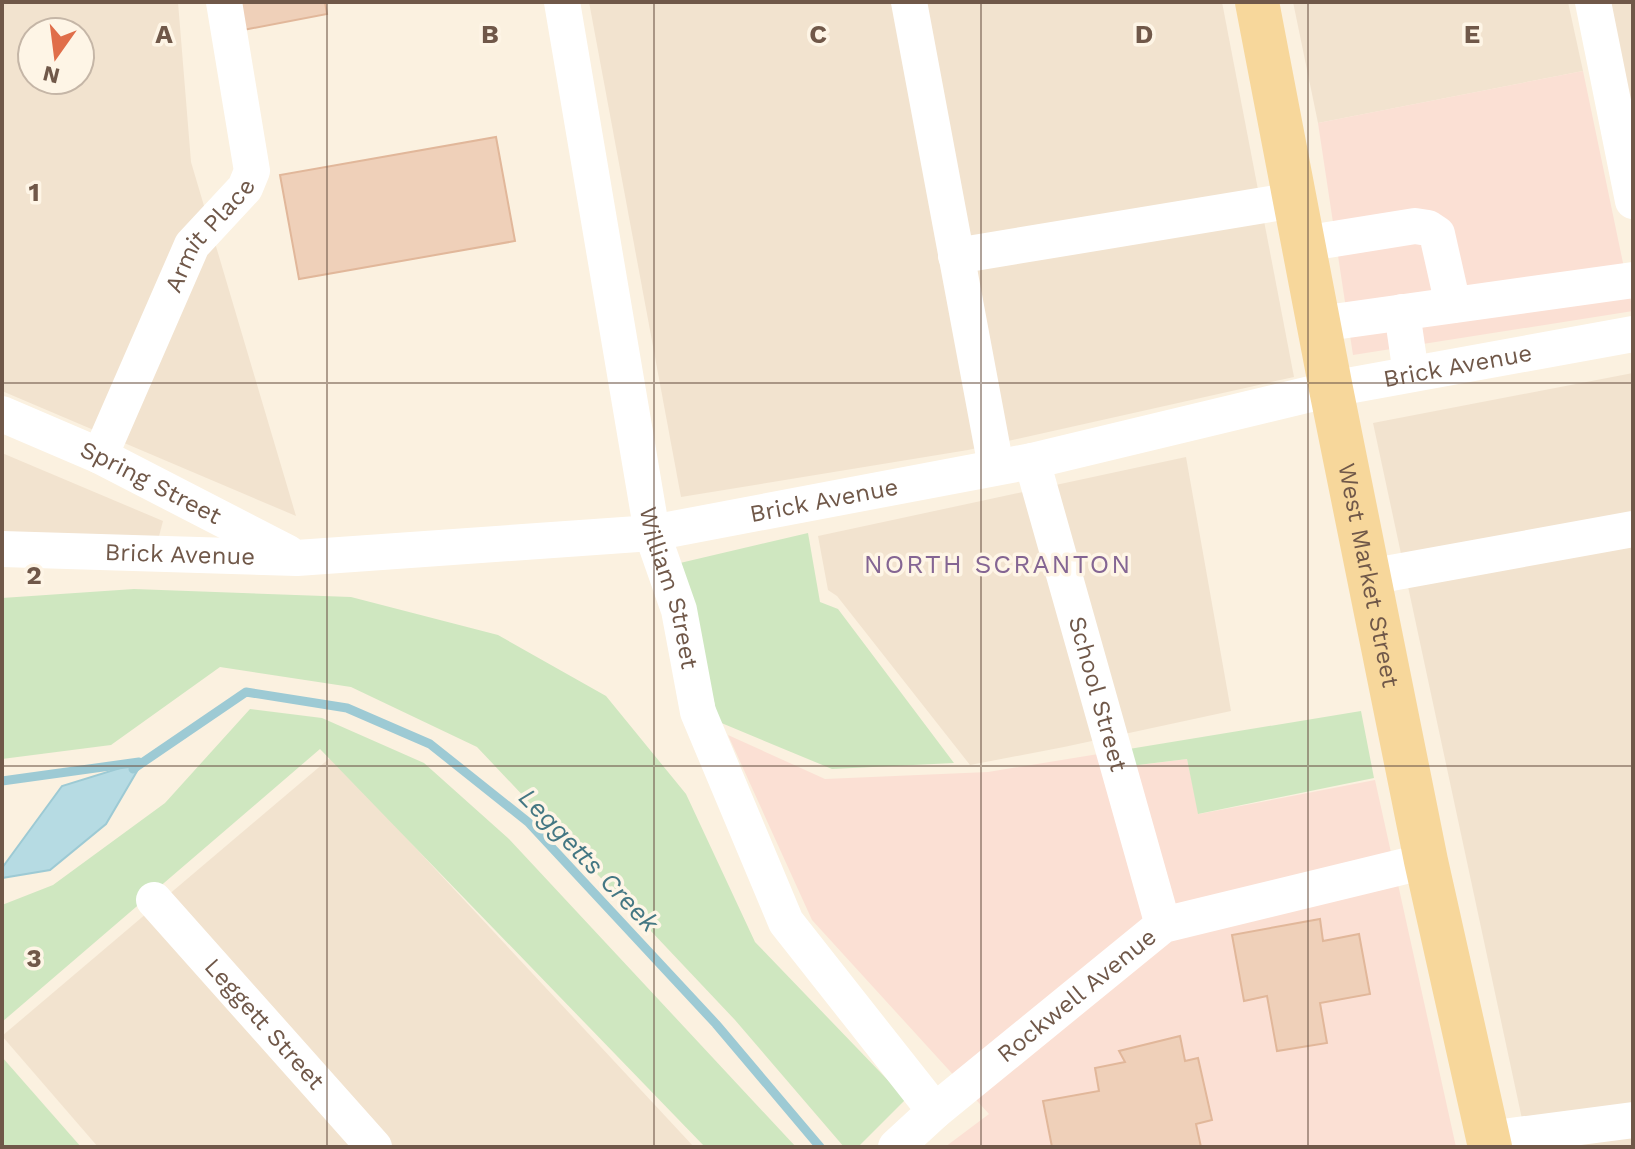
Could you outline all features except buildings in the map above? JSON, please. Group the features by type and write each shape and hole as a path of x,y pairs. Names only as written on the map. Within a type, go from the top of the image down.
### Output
{"main road":[{"name":"West Market Street","path":"1257,2 1426,861 1489,1143"}],"street":[{"name":"Armit Place","path":"100,456 192,245 245,188 252,171 224,2"},
{"name":"William Street","path":"562,2 652,533 679,610 698,712 786,922 935,1111"},
{"path":"909,2 996,467"},
{"path":"1593,2 1633,201"},
{"path":"956,256 1295,200"},
{"path":"1303,244 1415,226 1428,228 1437,234 1453,305"},
{"path":"1319,324 1633,280"},
{"path":"1541,293 1551,349"},
{"path":"1402,312 1411,374"},
{"name":"Brick Avenue","path":"2,549 297,558 652,533 1032,461 1331,389 1633,334"},
{"name":"Spring Street","path":"2,414 100,456 297,558"},
{"name":"School Street","path":"1032,461 1163,925"},
{"path":"1369,577 1633,529"},
{"name":"Rockwell Avenue","path":"896,1147 935,1111 1163,925 1426,861"},
{"name":"Leggett Street","path":"154,900 374,1147"},
{"path":"1489,1143 1633,1120"}],"shaded area":[{"path":"2,2 178,2 191,162 296,516 2,391"},
{"path":"589,2 1222,2 1294,377 968,450 681,497"},
{"path":"1293,2 1568,2 1583,71 1318,123"},
{"path":"1604,2 1633,2 1633,178"},
{"path":"1583,71 1633,311 1353,355 1318,123"},
{"path":"1633,373 1633,1147 1528,1147 1373,423"},
{"path":"2,453 163,521 158,540 2,534"},
{"path":"1186,457 1231,711 970,765 837,596 828,590 818,536"},
{"path":"728,735 825,779 988,772 1129,749 1131,766 1187,759 1199,814 1375,780 1456,1147 945,1147 989,1114 812,920"},
{"path":"331,757 694,1147 98,1147 2,1036"}],"green space":[{"path":"808,533 820,602 838,609 954,763 832,769 719,722 680,563"},
{"path":"134,589 351,597 498,635 606,696 686,794 755,942 906,1099 858,1147 844,1147 735,1020 477,747 351,687 220,667 111,745 2,759 2,598"},
{"path":"250,709 322,718 424,763 509,839 796,1147 705,1147 320,749 2,1022 2,905 53,885 165,803"},
{"path":"1361,711 1374,778 1198,814 1187,759 1130,766 1129,749"},
{"path":"2,1057 81,1147 2,1147"}],"water":[{"path":"143,761 106,824 50,870 2,878 2,868 62,786"}],"waterway":[{"name":"Leggetts Creek","path":"133,769 246,692 347,708 430,744 528,822 716,1024 820,1147"},
{"name":"Leggetts Creek","path":"2,781 139,762"}],"district":[{"name":"NORTH SCRANTON","path":"998,564"}]}
